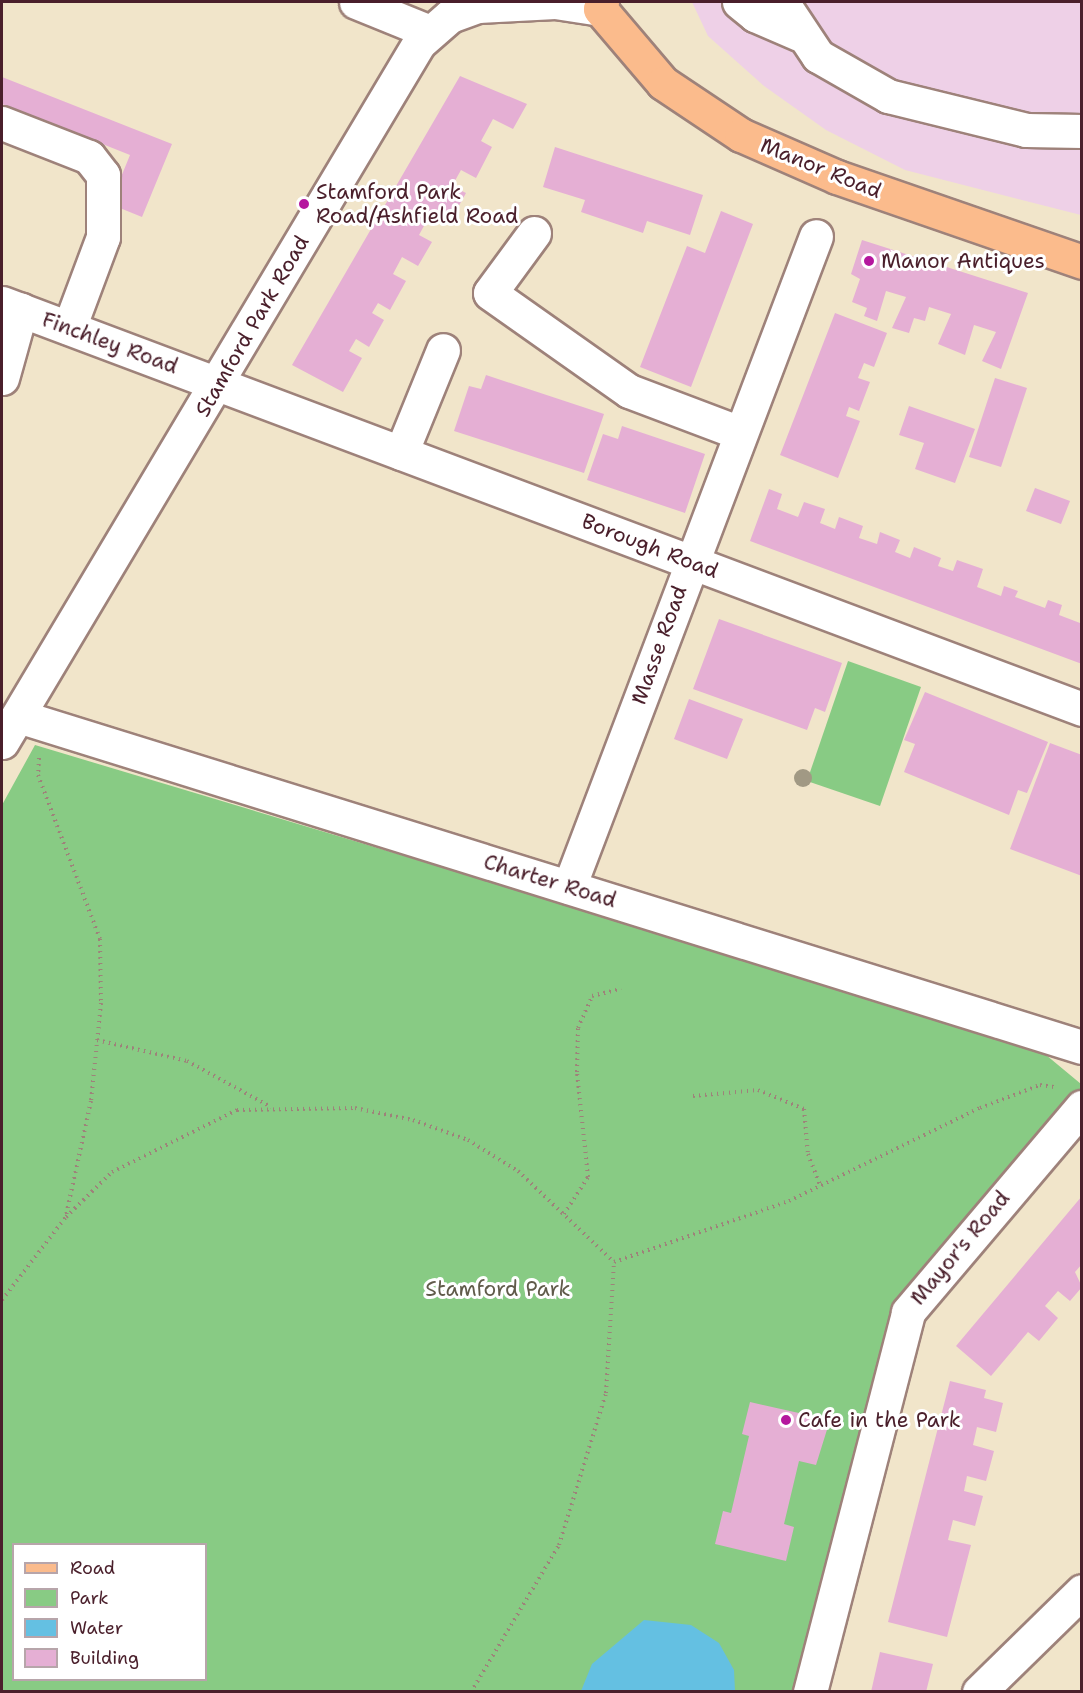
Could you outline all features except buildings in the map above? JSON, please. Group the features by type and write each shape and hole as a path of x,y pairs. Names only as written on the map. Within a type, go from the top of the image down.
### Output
{"main road":[{"name":"Manor Road","path":"601,5 663,83 741,135 837,177 1082,262"}],"street":[{"path":"356,2 429,32"},
{"name":"Stamford Park Road","path":"14,727 219,383 396,78 429,32 450,16 477,4 555,2 601,5"},
{"path":"738,2 755,15 795,12 838,70 910,104 1026,130 1082,131"},
{"path":"2,123 89,157 102,175 103,237 69,328"},
{"path":"534,233 490,293 629,391 740,434"},
{"name":"Masse Road","path":"569,887 816,236"},
{"path":"2,378 11,307"},
{"name":"Finchley Road","path":"11,307 219,383"},
{"path":"401,453 443,350"},
{"name":"Borough Road","path":"219,383 1082,709"},
{"name":"Charter Road","path":"14,727 569,887 1082,1047"},
{"name":"Mayor's Road","path":"810,1692 908,1312 1071,1098"},
{"path":"979,1692 1082,1591"}],"path":[{"path":"14,727 38,775 100,939 98,1040 91,1101 66,1217"},
{"path":"564,1214 588,1177 577,1072 579,1028 592,996 621,989"},
{"path":"98,1040 187,1061 272,1107"},
{"path":"614,1262 820,1185 980,1108 1040,1085 1071,1098"},
{"path":"693,1096 758,1090 804,1109 808,1154 820,1185"},
{"path":"2,1300 66,1217 111,1172 237,1110 272,1107 355,1108 413,1120 468,1140 518,1170 614,1262 606,1393 559,1545 471,1692"}],"shaded area":[{"path":"692,2 1081,2 1081,215 905,170 826,130 764,86 708,36"}],"green space":[{"path":"848,661 921,687 880,806 807,781"},
{"name":"Stamford Park","path":"35,745 1034,1045 1081,1084 1081,1096 925,1273 800,1691 2,1691 2,805"}],"water":[{"path":"644,1620 691,1625 719,1643 734,1670 735,1691 581,1691 592,1664"}],"place":[{"name":"Stamford Park Road/Ashfield Road","path":"304,204"},
{"name":"Manor Antiques","path":"869,261"},
{"name":"Cafe in the Park","path":"786,1420"}]}
